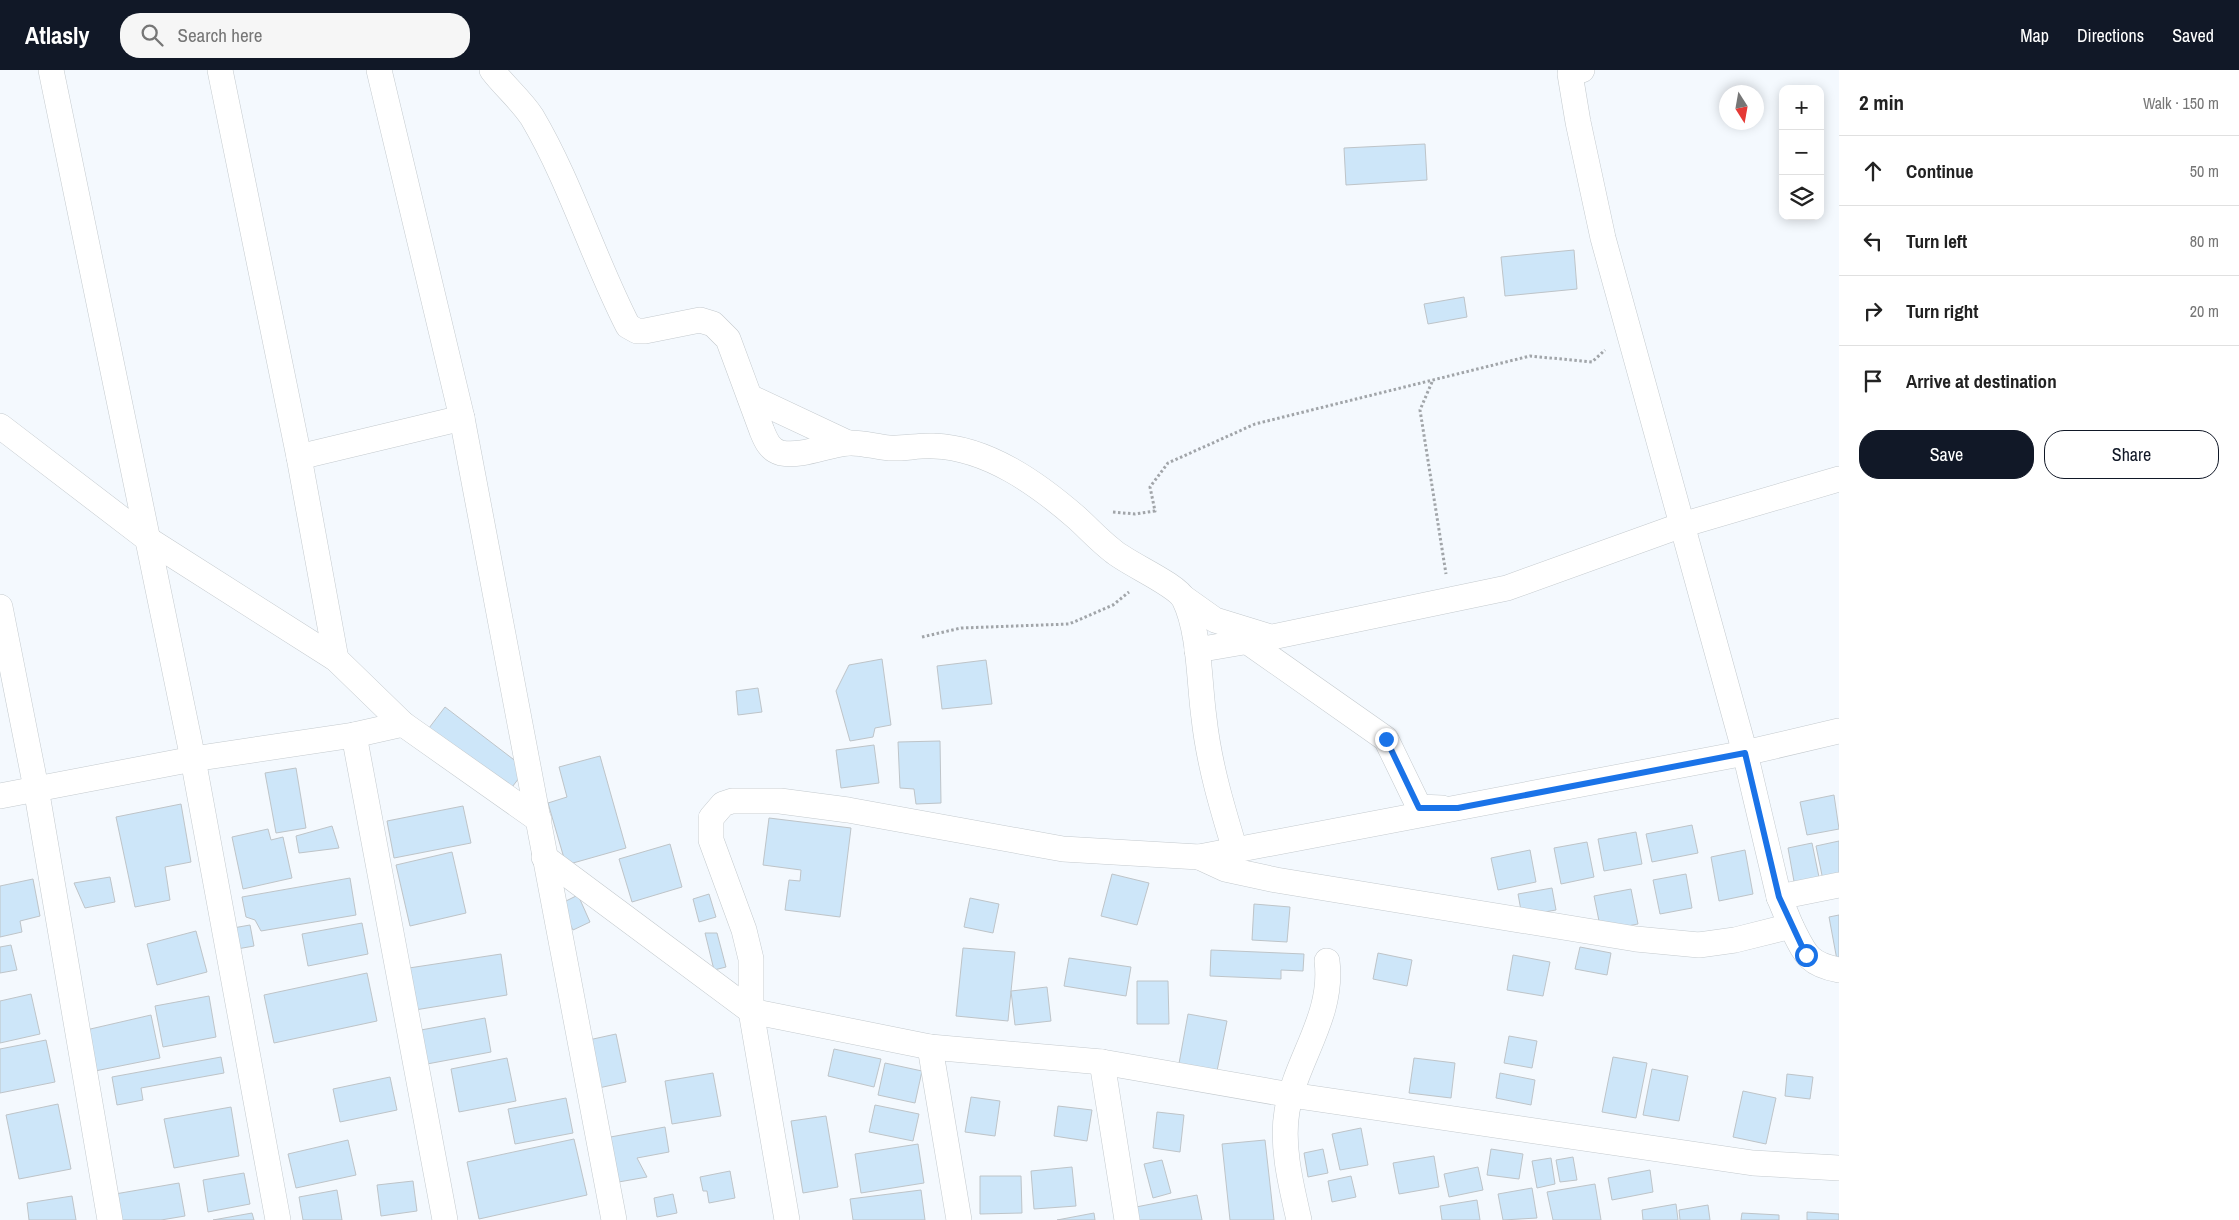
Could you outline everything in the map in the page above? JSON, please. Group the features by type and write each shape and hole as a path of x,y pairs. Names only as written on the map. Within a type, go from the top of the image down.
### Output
{"street":[{"path":"51,70 193,759 278,1220"},
{"path":"220,70 299,457 336,659"},
{"path":"380,70 462,418 614,1220"},
{"path":"492,70 531,115 558,165 594,254 628,326 637,331 645,331 700,320 713,324 728,340 762,431 768,444 774,450 782,453 796,453 848,443 891,448 918,445 952,447 988,459 1012,471 1048,495 1113,552 1150,573 1215,620 1272,637"},
{"path":"1574,71 1578,122 1603,238 1745,753 1779,897 1806,955 1823,967 1839,970"},
{"path":"750,397 848,443"},
{"path":"299,457 462,418"},
{"path":"0,426 149,540 336,659 403,724 539,820"},
{"path":"1197,650 1248,642 1507,588 1682,525 1839,479"},
{"path":"1184,598 1197,650 1211,763 1218,797 1235,850"},
{"path":"0,607 36,788 110,1220"},
{"path":"1248,642 1386,739 1419,808 1458,808"},
{"path":"0,796 193,759 354,735 403,724"},
{"path":"787,1220 752,1011 751,959 744,930 711,840 711,818 714,812 723,804 732,801 780,801 848,810 1063,848 1199,857 1745,753 1839,731"},
{"path":"354,735 445,1220"},
{"path":"544,857 752,1011 930,1047 1102,1062 1291,1095 1753,1163 1839,1168"},
{"path":"1199,857 1224,869 1276,880 1636,939 1700,945 1735,940 1791,926"},
{"path":"1779,897 1839,885"},
{"path":"1299,1220 1286,1147 1286,1125 1291,1095 1322,1012 1329,976 1327,961"},
{"path":"930,1047 959,1220"},
{"path":"1102,1062 1127,1220"}],"path":[{"path":"1111,512 1135,514 1155,511 1150,487 1168,463 1255,424 1530,356 1592,362 1628,328"},
{"path":"1432,381 1420,410 1450,600"},
{"path":"922,637 960,628 1069,624 1113,605 1150,573"}],"building":[{"path":"1425,144 1427,180 1346,185 1344,148"},
{"path":"1574,250 1577,289 1505,296 1501,257"},
{"path":"1464,297 1467,317 1428,324 1424,304"},
{"path":"882,659 891,725 875,728 873,737 850,741 836,691 849,665"},
{"path":"986,660 992,704 942,709 937,666"},
{"path":"758,688 762,712 738,715 736,691"},
{"path":"445,707 526,769 509,791 429,728"},
{"path":"940,741 941,803 916,804 914,789 900,788 898,742"},
{"path":"874,745 879,783 841,788 836,750"},
{"path":"600,756 626,848 566,865 548,803 567,797 559,767"},
{"path":"296,768 306,828 276,833 265,773"},
{"path":"1834,795 1839,829 1807,835 1800,802"},
{"path":"181,804 191,862 165,867 170,900 135,907 116,817"},
{"path":"463,806 471,843 394,858 387,821"},
{"path":"769,818 851,828 840,917 785,910 789,880 800,881 801,870 763,865"},
{"path":"1692,825 1698,853 1652,862 1646,834"},
{"path":"332,826 339,848 299,853 296,836"},
{"path":"268,829 271,840 283,837 292,878 243,889 232,837"},
{"path":"1636,832 1642,864 1604,871 1598,839"},
{"path":"1839,841 1839,882 1824,885 1816,846"},
{"path":"1587,842 1594,877 1561,884 1554,848"},
{"path":"1812,843 1820,882 1795,887 1788,848"},
{"path":"670,844 682,887 632,902 619,859"},
{"path":"1530,850 1536,882 1498,890 1491,858"},
{"path":"1745,850 1753,894 1719,901 1711,857"},
{"path":"452,852 466,913 410,926 396,865"},
{"path":"1112,874 1149,883 1137,925 1101,916"},
{"path":"1686,874 1692,908 1660,914 1653,880"},
{"path":"110,877 115,902 85,908 74,883"},
{"path":"350,878 356,915 261,931 255,920 246,917 242,897"},
{"path":"33,879 40,916 20,921 22,932 0,937 0,886"},
{"path":"1552,888 1556,910 1522,916 1518,894"},
{"path":"1631,889 1638,924 1601,931 1594,896"},
{"path":"709,894 716,917 699,922 693,899"},
{"path":"578,895 590,922 573,930 560,904"},
{"path":"970,898 999,904 993,933 964,927"},
{"path":"1254,904 1290,907 1287,942 1252,940"},
{"path":"1839,915 1839,959 1837,960 1829,917"},
{"path":"362,923 368,954 308,966 302,934"},
{"path":"250,925 254,946 237,949 233,928"},
{"path":"196,931 207,972 157,985 147,944"},
{"path":"705,933 717,933 726,967 714,970"},
{"path":"11,945 17,970 0,973 0,947"},
{"path":"1580,947 1611,953 1607,975 1575,969"},
{"path":"963,948 1015,952 1008,1021 956,1016"},
{"path":"1211,950 1304,954 1303,971 1281,970 1281,979 1210,976"},
{"path":"1378,953 1412,960 1407,986 1373,979"},
{"path":"501,954 507,995 415,1010 409,968"},
{"path":"1513,955 1550,962 1543,996 1507,990"},
{"path":"1069,958 1131,967 1126,996 1064,986"},
{"path":"367,973 377,1021 274,1043 264,995"},
{"path":"1137,981 1168,981 1169,1024 1137,1024"},
{"path":"1047,987 1051,1021 1015,1025 1011,991"},
{"path":"31,994 40,1034 0,1043 0,1001"},
{"path":"209,996 216,1037 163,1047 155,1006"},
{"path":"1188,1014 1227,1021 1216,1076 1178,1069"},
{"path":"151,1015 160,1058 95,1071 86,1030"},
{"path":"485,1018 491,1052 427,1064 421,1030"},
{"path":"616,1034 626,1082 594,1089 584,1041"},
{"path":"1509,1036 1537,1041 1532,1068 1504,1063"},
{"path":"46,1040 55,1082 0,1093 0,1049"},
{"path":"834,1049 881,1059 874,1087 828,1076"},
{"path":"221,1057 224,1073 141,1088 143,1100 117,1105 112,1077"},
{"path":"1613,1057 1647,1063 1636,1118 1602,1112"},
{"path":"507,1058 516,1101 459,1112 451,1069"},
{"path":"1414,1058 1455,1063 1451,1098 1409,1093"},
{"path":"885,1063 922,1071 915,1103 878,1095"},
{"path":"1652,1069 1688,1076 1679,1121 1643,1115"},
{"path":"713,1073 721,1116 672,1124 665,1081"},
{"path":"1500,1073 1535,1080 1531,1105 1496,1098"},
{"path":"1787,1074 1813,1077 1810,1099 1785,1096"},
{"path":"390,1077 397,1110 340,1122 333,1089"},
{"path":"1743,1091 1776,1098 1766,1144 1733,1137"},
{"path":"971,1097 1000,1101 995,1136 965,1132"},
{"path":"566,1098 573,1133 515,1144 508,1109"},
{"path":"58,1104 71,1169 19,1179 6,1115"},
{"path":"875,1105 919,1114 913,1141 869,1132"},
{"path":"1058,1106 1092,1110 1087,1141 1054,1136"},
{"path":"231,1107 239,1156 174,1168 164,1119"},
{"path":"1157,1112 1184,1115 1180,1152 1153,1148"},
{"path":"826,1116 838,1187 803,1193 791,1121"},
{"path":"665,1127 669,1152 637,1158 647,1177 613,1183 605,1138"},
{"path":"1361,1128 1368,1165 1340,1170 1332,1134"},
{"path":"574,1139 587,1195 479,1219 467,1162"},
{"path":"348,1140 356,1175 296,1188 288,1154"},
{"path":"1265,1140 1274,1220 1230,1220 1222,1144"},
{"path":"918,1144 924,1183 861,1193 855,1154"},
{"path":"1323,1149 1328,1173 1308,1177 1304,1153"},
{"path":"1491,1149 1523,1154 1519,1179 1487,1175"},
{"path":"1434,1156 1439,1187 1399,1194 1393,1163"},
{"path":"1573,1157 1577,1180 1560,1182 1556,1160"},
{"path":"1551,1158 1555,1184 1537,1188 1532,1161"},
{"path":"1162,1160 1171,1193 1153,1198 1144,1164"},
{"path":"1072,1167 1076,1206 1034,1209 1031,1171"},
{"path":"1478,1167 1483,1190 1449,1197 1444,1174"},
{"path":"1650,1170 1653,1192 1612,1200 1608,1178"},
{"path":"730,1171 735,1198 709,1203 707,1191 703,1191 700,1177"},
{"path":"244,1173 250,1204 208,1212 203,1180"},
{"path":"980,1176 1021,1176 1022,1213 980,1214"},
{"path":"1351,1176 1356,1197 1332,1202 1328,1181"},
{"path":"413,1181 417,1211 381,1216 377,1185"},
{"path":"179,1183 185,1216 161,1220 119,1220 115,1194"},
{"path":"1595,1184 1601,1220 1553,1220 1547,1192"},
{"path":"1532,1188 1537,1218 1503,1220 1498,1194"},
{"path":"337,1190 342,1220 303,1220 299,1197"},
{"path":"921,1190 925,1220 853,1220 850,1199"},
{"path":"673,1194 677,1213 657,1217 654,1198"},
{"path":"1197,1195 1202,1220 1139,1220 1136,1207"},
{"path":"72,1196 76,1220 29,1220 27,1203"},
{"path":"1477,1200 1480,1220 1442,1220 1440,1206"},
{"path":"1676,1204 1678,1220 1643,1220 1642,1210"},
{"path":"1708,1205 1710,1220 1680,1220 1679,1210"},
{"path":"1807,1212 1839,1214 1839,1220 1807,1220"},
{"path":"252,1213 254,1220 213,1220"},
{"path":"1094,1213 1095,1220 1057,1220"},
{"path":"1742,1213 1779,1215 1779,1220 1741,1220"}],"route":[{"path":"1386,739 1419,808 1458,808 1745,753 1779,897 1806,955"}]}
